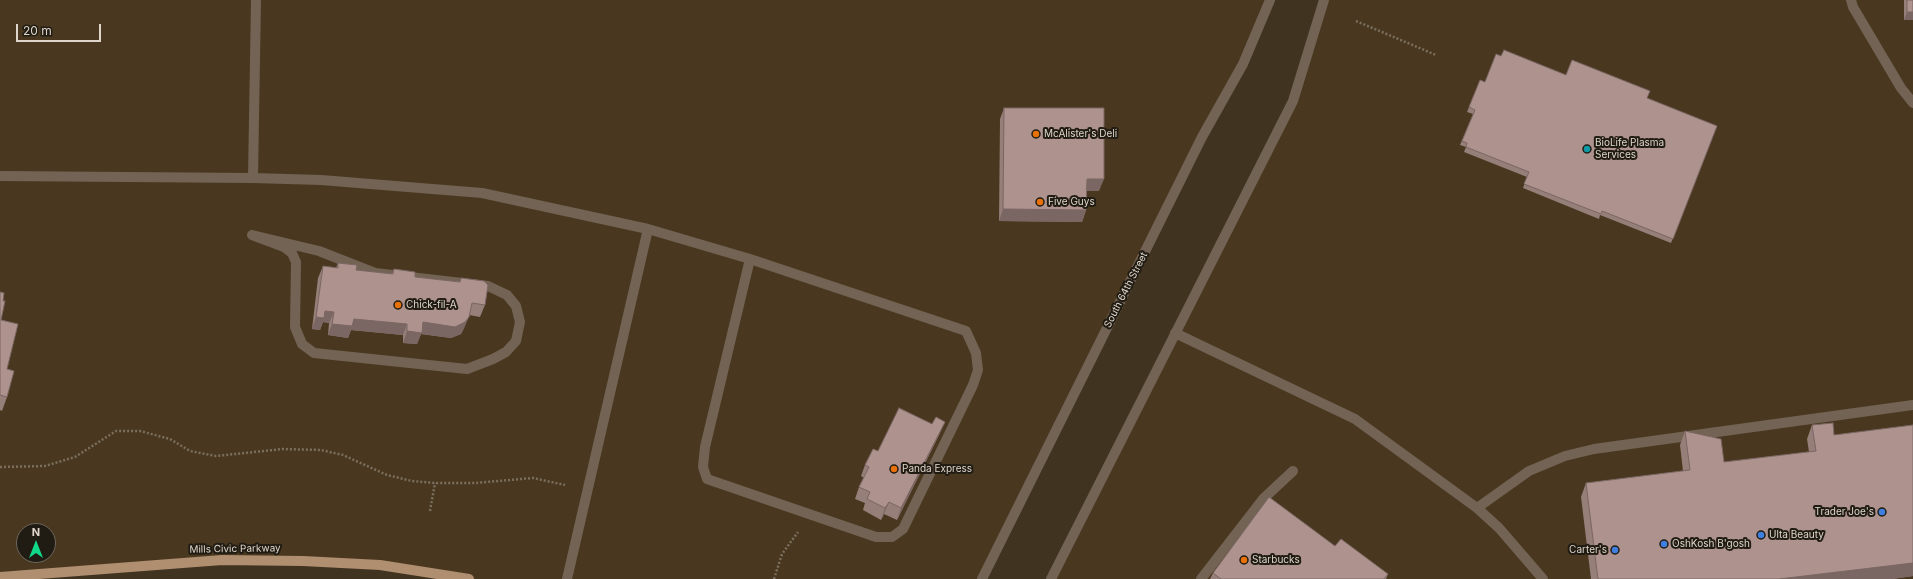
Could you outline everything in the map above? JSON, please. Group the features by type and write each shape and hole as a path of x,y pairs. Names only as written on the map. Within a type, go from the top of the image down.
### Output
{"main road":[{"name":"Mills Civic Parkway","path":"0,577 135,565 230,560 303,560 380,565 469,579"}],"street":[{"path":"253,178 256,0"},
{"name":"South 64th Street","path":"982,579 1202,137 1243,64 1270,0"},
{"path":"1051,579 1293,101 1324,0"},
{"path":"1852,0 1853,7 1901,88 1913,103"},
{"path":"0,176 321,180 482,193 648,229 750,259 966,331 976,354 978,370 973,385 904,529 892,537 876,537 707,479 703,467 705,447 750,259"},
{"path":"567,579 648,229"},
{"path":"252,235 319,251 375,273 488,286 507,295 516,306 520,322 516,341 506,352 493,359 467,369 314,352 302,344 295,327 296,262 292,253 284,247 252,235"},
{"path":"1175,333 1355,419 1477,508 1499,528 1543,579"},
{"path":"1477,508 1529,471 1564,456 1594,449 1913,404"},
{"path":"1201,579 1264,499 1293,471"}],"path":[{"path":"1356,21 1436,55"},
{"path":"0,467 45,466 75,457 116,432 140,430 170,438 190,451 216,456 283,449 321,450 343,455 387,475 412,481 435,484 475,484 498,480 533,478 566,485"},
{"path":"430,511 435,484"},
{"path":"774,579 782,554 810,515"}],"shaded area":[{"path":"0,0 1270,0 982,579 469,579 303,561 0,577"},
{"path":"1324,0 1913,0 1913,579 1046,579 1293,101"}],"building":[{"path":"1907,0 1913,0 1913,12 1907,12"},
{"name":"BioLife Plasma Services","path":"1504,50 1566,75 1572,60 1650,91 1647,98 1717,126 1673,239 1602,211 1601,214 1524,184 1529,172 1466,147 1467,143 1462,141 1475,110 1469,107 1480,80 1485,82 1496,54 1501,56"},
{"path":"1004,108 1104,108 1104,179 1087,179 1086,210 1003,209"},
{"name":"Chick-fil-A","path":"338,263 357,265 356,270 393,274 394,269 415,272 415,277 460,282 461,278 484,281 488,285 485,305 472,303 469,317 465,322 455,327 423,322 422,333 407,331 407,324 354,319 352,326 332,324 334,312 325,311 324,318 316,317 323,266 338,268"},
{"path":"0,292 4,293 3,301 5,301 1,320 18,324 7,369 14,371 7,397 0,395"},
{"name":"Panda Express","path":"899,408 932,424 936,417 945,422 901,508 889,502 885,508 867,499 870,492 859,487 869,467 865,465 873,449 878,451"},
{"path":"1833,423 1834,435 1913,425 1913,563 1779,579 1598,579 1586,483 1690,470 1685,431 1721,439 1724,462 1816,451 1812,425"},
{"path":"1269,497 1335,546 1341,539 1388,574 1384,579 1221,579 1213,573"}],"place":[{"name":"McAlister's Deli","path":"1036,134"},
{"name":"BioLife Plasma Services","path":"1587,149"},
{"name":"Five Guys","path":"1040,202"},
{"name":"Chick-fil-A","path":"398,305"},
{"name":"Panda Express","path":"894,469"},
{"name":"Trader Joe's","path":"1882,512"},
{"name":"Ulta Beauty","path":"1761,535"},
{"name":"OshKosh B'gosh","path":"1664,544"},
{"name":"Carter's","path":"1615,550"},
{"name":"Starbucks","path":"1244,560"}]}
